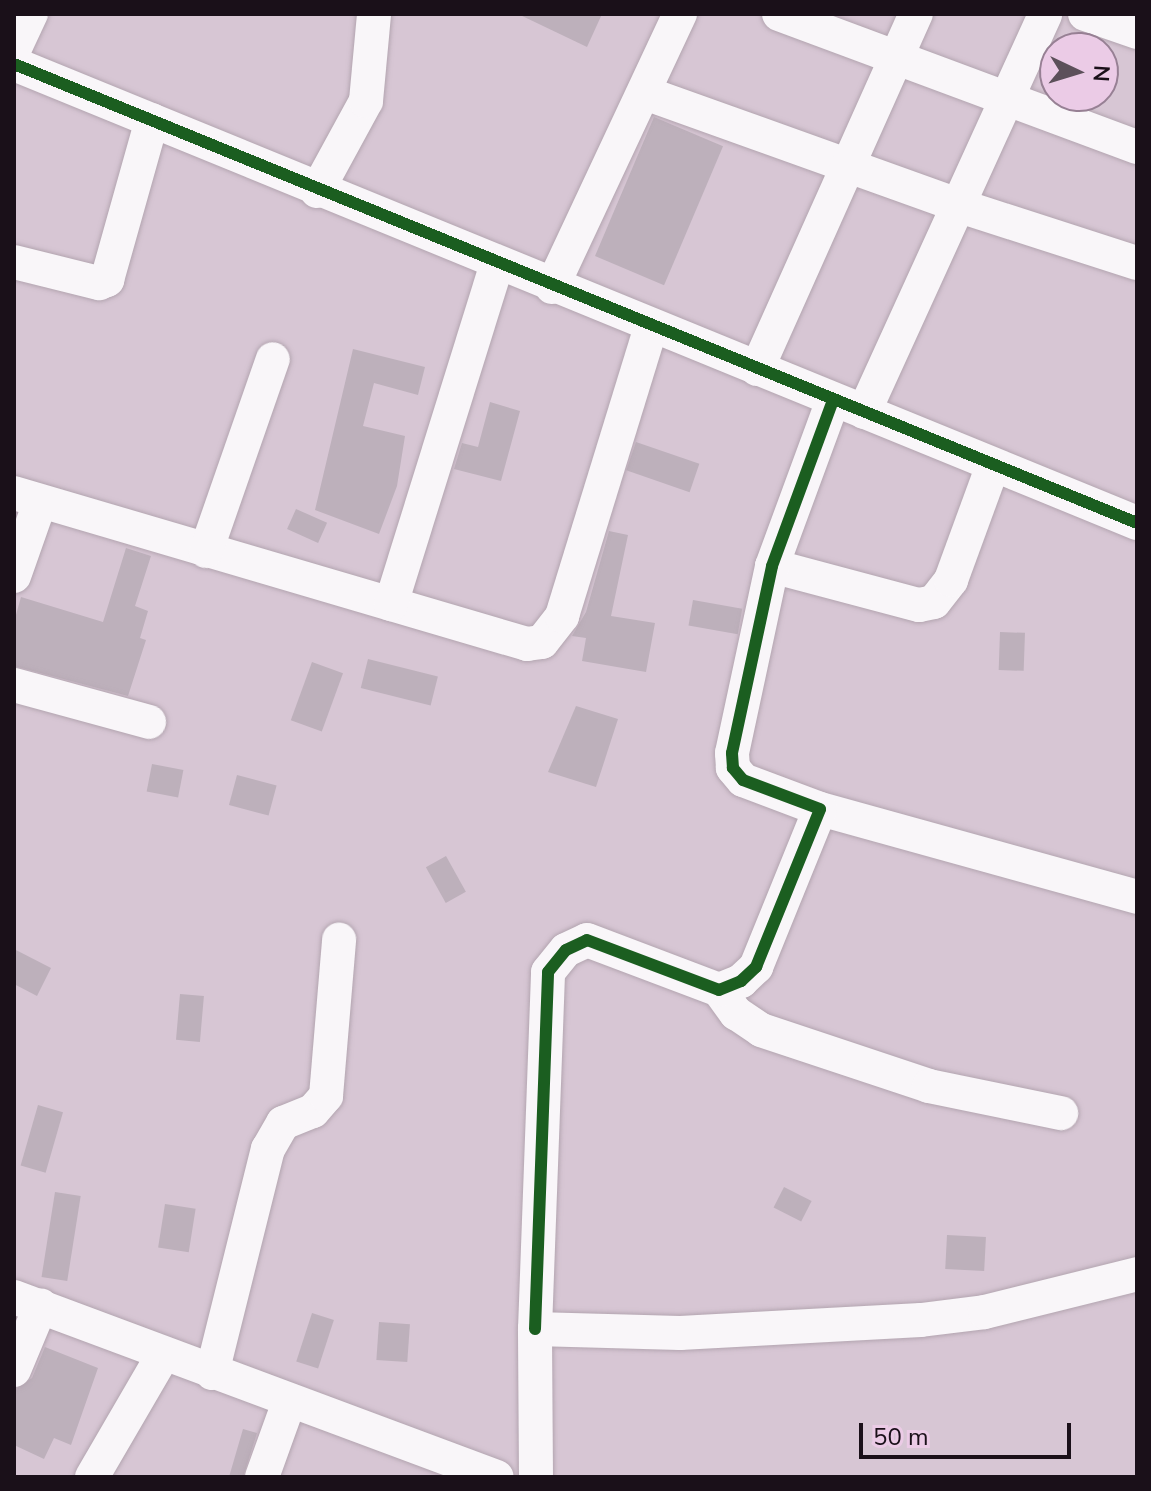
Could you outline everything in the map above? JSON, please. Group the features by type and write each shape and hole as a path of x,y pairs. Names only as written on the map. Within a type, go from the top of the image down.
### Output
{"street":[{"path":"14,50 31,14"},
{"path":"317,191 366,101 374,14"},
{"path":"552,287 680,14"},
{"path":"779,14 1008,96 1137,147"},
{"path":"757,369 916,14"},
{"path":"864,412 1045,14"},
{"path":"1085,14 1137,32"},
{"path":"14,64 317,191 1137,523"},
{"path":"645,93 849,163 960,206 1137,263"},
{"path":"14,262 99,283 107,280 152,120"},
{"path":"391,604 497,264"},
{"path":"14,576 27,498 527,644 553,633 651,326"},
{"path":"206,551 273,359"},
{"path":"833,400 772,566 732,753 733,768 743,780 820,809 1137,897"},
{"path":"772,566 919,605 934,602 951,580 993,465"},
{"path":"14,685 149,722"},
{"path":"719,990 756,967 820,809"},
{"path":"212,1373 268,1149 283,1123 313,1111 326,1096 339,940"},
{"path":"536,1477 535,1329 548,972 566,950 587,940 719,990 736,1013 761,1030 929,1086 1061,1113"},
{"path":"535,1329 680,1333 921,1320 985,1312 1137,1274"},
{"path":"14,1370 27,1301 163,1355 497,1477"},
{"path":"92,1477 163,1355"},
{"path":"262,1477 289,1402"}],"building":[{"path":"518,14 602,14 587,47"},
{"path":"654,117 723,146 664,285 595,256"},
{"path":"353,349 425,367 418,395 374,383 363,426 405,436 397,486 379,534 315,510"},
{"path":"490,402 520,411 501,481 454,469 462,443 478,447"},
{"path":"636,442 699,464 690,492 626,470"},
{"path":"296,509 327,523 318,543 287,529"},
{"path":"609,531 628,535 611,616 655,623 646,672 582,661 586,638 572,636 586,612"},
{"path":"126,548 151,556 135,606 148,611 140,638 146,640 128,696 14,666 14,622 21,597 103,622"},
{"path":"693,600 742,609 738,634 688,626"},
{"path":"1000,632 1025,633 1024,671 999,670"},
{"path":"368,659 438,676 431,706 361,688"},
{"path":"312,662 343,673 322,732 291,720"},
{"path":"576,706 618,719 596,787 548,772"},
{"path":"152,764 183,770 178,798 147,791"},
{"path":"237,775 277,786 269,816 229,805"},
{"path":"446,856 466,892 446,903 426,867"},
{"path":"14,949 51,968 37,996 14,984"},
{"path":"180,994 204,996 200,1042 176,1040"},
{"path":"38,1105 63,1112 46,1173 21,1166"},
{"path":"784,1187 812,1201 801,1222 774,1207"},
{"path":"55,1192 81,1196 67,1281 42,1277"},
{"path":"165,1204 196,1209 189,1252 158,1247"},
{"path":"947,1235 986,1237 984,1271 945,1269"},
{"path":"312,1313 334,1320 318,1369 296,1362"},
{"path":"379,1322 410,1324 407,1362 376,1360"},
{"path":"45,1347 98,1368 71,1445 54,1438 44,1459 14,1445 14,1390 32,1378"},
{"path":"243,1429 257,1433 243,1477 229,1477"}],"cycle path":[{"path":"14,64 1137,523"},
{"path":"535,1329 548,972 566,950 587,940 719,990 741,981 756,967 820,809 743,780 733,768 732,753 772,566 833,400"}]}
